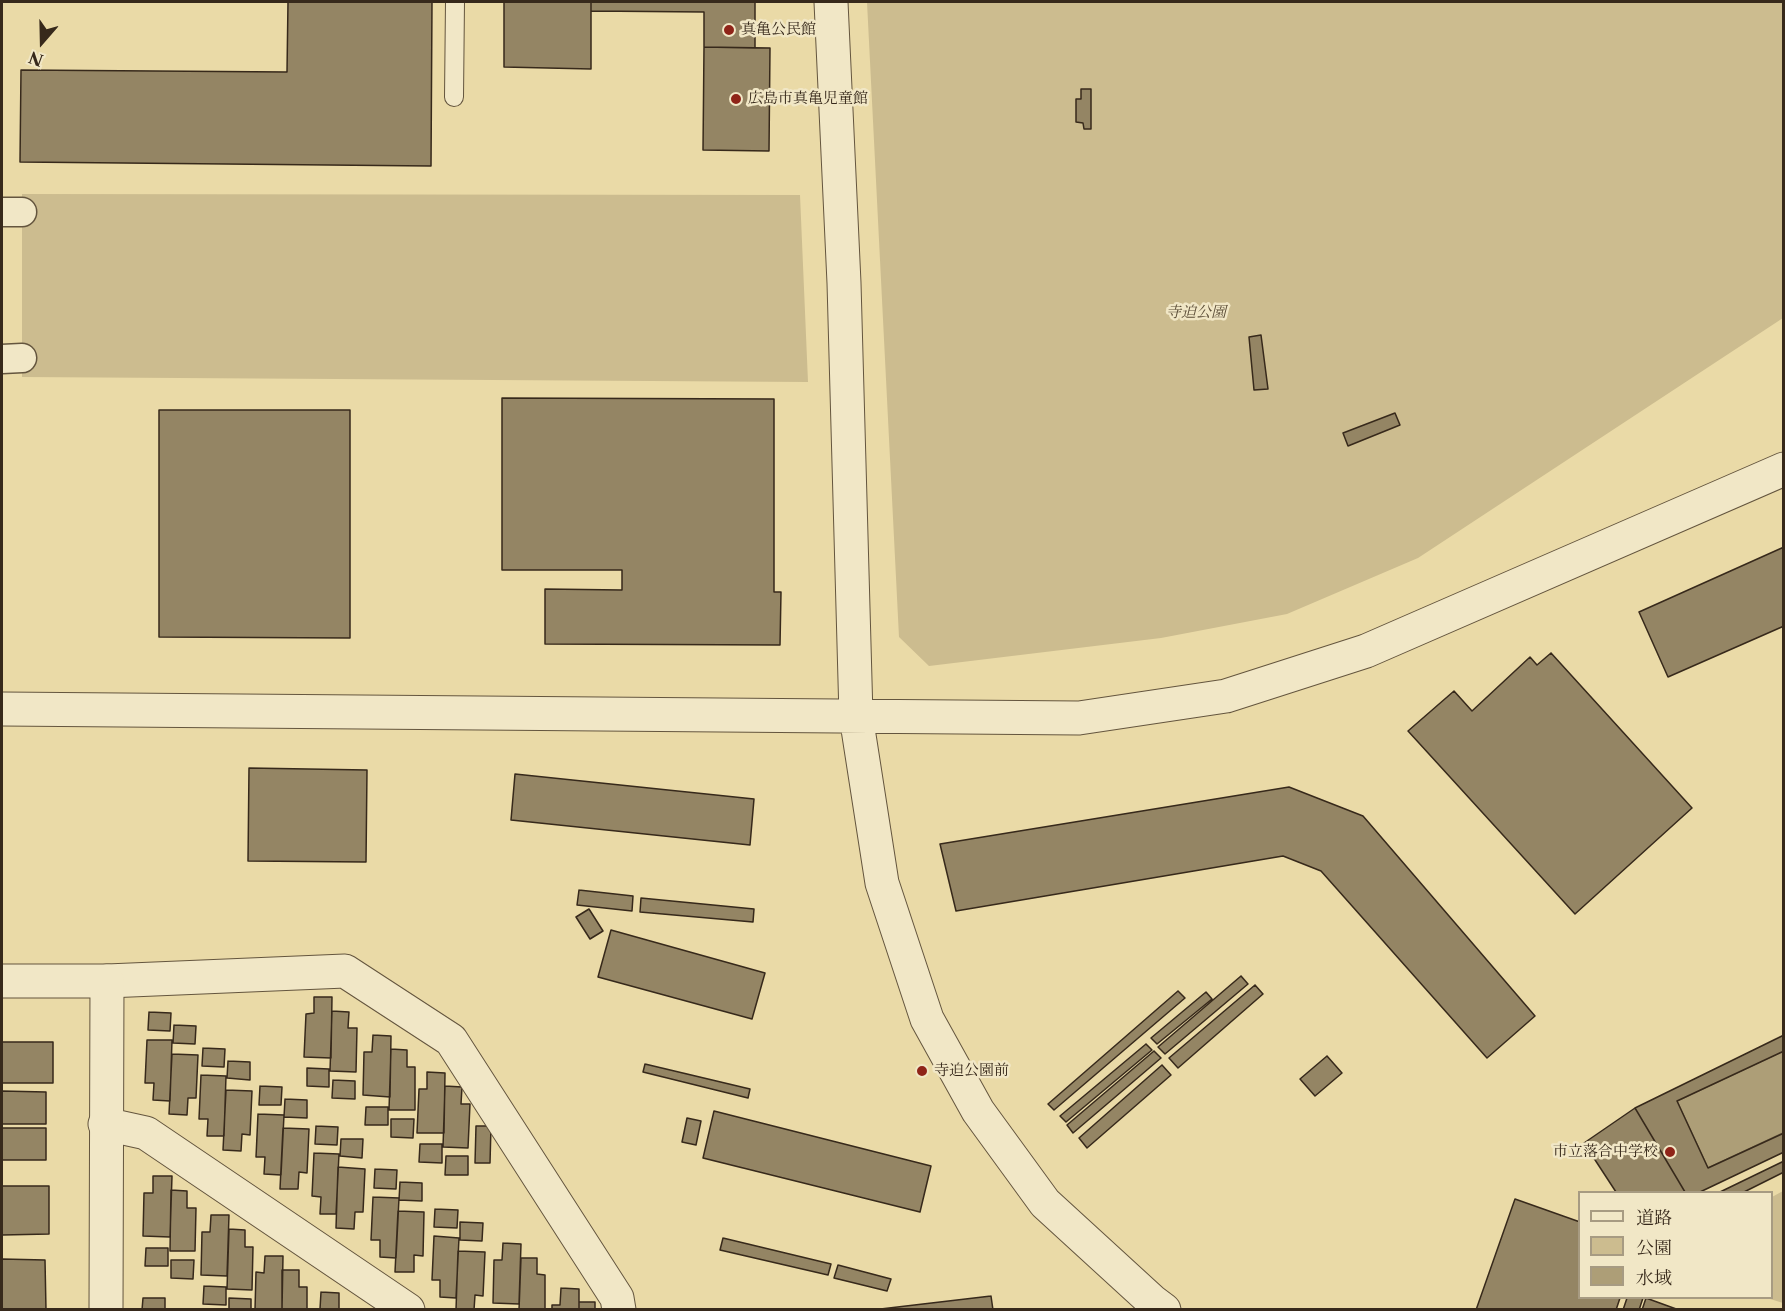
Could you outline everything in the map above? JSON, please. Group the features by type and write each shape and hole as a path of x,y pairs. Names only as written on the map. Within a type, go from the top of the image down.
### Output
{"street":[{"path":"831,2 844,283 856,716 882,883 927,1019 978,1111 1045,1203 1164,1310"},
{"path":"2,709 1079,718 1226,696 1366,651 1784,469"},
{"path":"2,981 107,981 345,972 451,1040 617,1298 619,1310"},
{"path":"106,1310 107,981"},
{"path":"105,1124 146,1133 408,1310"}],"lane":[{"path":"454,97 455,2"}],"green space":[{"name":"寺迫公園","path":"867,2 1783,2 1783,318 1418,558 1287,614 1161,638 929,666 899,637"},
{"path":"22,194 800,195 808,382 22,377"},
{"path":"1783,1191 1783,1303 1770,1299 1773,1299 1773,1196"}],"water":[{"path":"1783,1051 1783,1133 1708,1168 1677,1101"}],"building":[{"path":"288,2 432,2 431,166 20,162 21,70 287,72"},
{"path":"504,2 591,2 591,69 504,67"},
{"name":"真亀公民館","path":"591,2 755,2 755,48 704,47 704,12 591,11"},
{"name":"広島市真亀児童館","path":"704,47 770,48 769,151 703,150"},
{"path":"1081,89 1091,89 1091,129 1084,129 1083,123 1076,122 1076,99 1081,99"},
{"path":"1261,335 1268,389 1254,390 1249,337"},
{"path":"502,398 774,399 774,592 781,592 780,645 545,644 545,589 622,590 622,570 502,570"},
{"path":"159,410 350,410 350,638 159,637"},
{"path":"1395,413 1400,425 1348,446 1343,433"},
{"path":"1784,547 1784,626 1668,677 1639,612"},
{"path":"1551,653 1692,808 1575,914 1408,731 1454,691 1472,711 1530,657 1537,665"},
{"path":"249,768 367,770 366,862 248,861"},
{"path":"515,774 754,799 750,845 511,820"},
{"path":"1289,787 1363,816 1535,1016 1487,1058 1321,871 1283,856 956,911 940,844"},
{"path":"579,890 633,896 632,911 577,905"},
{"path":"641,898 754,909 753,922 640,912"},
{"path":"589,909 603,931 590,939 576,917"},
{"path":"611,930 765,973 752,1019 598,977"},
{"path":"1241,976 1248,984 1165,1054 1158,1047"},
{"path":"1255,985 1263,994 1178,1068 1169,1058"},
{"path":"1178,991 1185,998 1054,1110 1048,1104"},
{"path":"1206,992 1212,999 1157,1044 1151,1038"},
{"path":"314,997 332,997 331,1058 304,1057 306,1014 314,1013"},
{"path":"332,1011 349,1012 348,1028 357,1028 356,1072 330,1071"},
{"path":"149,1012 171,1013 170,1031 148,1030"},
{"path":"174,1025 196,1026 195,1044 173,1043"},
{"path":"373,1035 391,1036 390,1097 363,1095 364,1052 372,1052"},
{"path":"1784,1035 1784,1051 1677,1101 1708,1168 1784,1133 1784,1152 1702,1191 1684,1191 1635,1108"},
{"path":"147,1040 172,1040 170,1101 153,1100 154,1083 145,1083"},
{"path":"2,1042 53,1042 53,1083 2,1083"},
{"path":"1146,1044 1152,1050 1066,1122 1060,1116"},
{"path":"203,1048 225,1049 224,1067 202,1066"},
{"path":"391,1049 407,1050 407,1067 415,1067 415,1110 389,1110"},
{"path":"1154,1051 1161,1058 1073,1133 1067,1125"},
{"path":"172,1054 198,1055 196,1098 188,1098 187,1115 169,1114"},
{"path":"1327,1056 1342,1073 1315,1096 1300,1079"},
{"path":"228,1061 250,1062 250,1080 227,1078"},
{"path":"645,1064 750,1089 748,1098 643,1072"},
{"path":"1162,1065 1171,1075 1087,1148 1079,1138"},
{"path":"307,1068 329,1069 329,1087 307,1086"},
{"path":"427,1072 445,1073 444,1133 417,1133 419,1089 427,1089"},
{"path":"201,1075 226,1076 224,1136 207,1136 208,1119 199,1119"},
{"path":"333,1080 355,1081 355,1099 332,1098"},
{"path":"260,1086 282,1087 281,1105 259,1105"},
{"path":"445,1086 462,1087 461,1104 470,1104 468,1148 443,1147"},
{"path":"226,1090 252,1091 250,1135 242,1134 241,1151 223,1150"},
{"path":"2,1091 46,1092 46,1124 2,1124"},
{"path":"285,1099 307,1100 307,1118 284,1117"},
{"path":"366,1107 388,1107 388,1125 365,1125"},
{"path":"1635,1108 1684,1191 1615,1191 1584,1143"},
{"path":"714,1111 931,1166 920,1212 703,1158"},
{"path":"258,1114 284,1115 281,1175 264,1174 265,1157 256,1157"},
{"path":"687,1118 701,1121 696,1145 682,1142"},
{"path":"391,1119 414,1119 413,1138 391,1137"},
{"path":"316,1126 338,1127 337,1145 315,1144"},
{"path":"476,1126 491,1126 490,1163 475,1163"},
{"path":"2,1128 46,1128 46,1160 2,1160"},
{"path":"283,1128 309,1129 307,1173 299,1172 298,1189 280,1189"},
{"path":"341,1139 363,1139 362,1158 340,1156"},
{"path":"420,1144 442,1144 442,1163 419,1162"},
{"path":"314,1153 339,1154 336,1214 320,1214 321,1197 312,1196"},
{"path":"446,1156 468,1156 468,1175 445,1175"},
{"path":"1784,1161 1784,1172 1746,1191 1722,1191"},
{"path":"338,1167 365,1169 363,1212 355,1212 354,1229 336,1228"},
{"path":"375,1169 397,1170 396,1189 374,1188"},
{"path":"153,1176 172,1176 170,1237 143,1236 144,1193 153,1193"},
{"path":"400,1182 422,1183 422,1201 399,1200"},
{"path":"2,1186 49,1186 49,1234 2,1235"},
{"path":"171,1190 187,1191 187,1208 196,1208 195,1251 170,1251"},
{"path":"373,1197 399,1198 396,1258 380,1257 380,1240 371,1240"},
{"path":"1515,1199 1578,1221 1578,1299 1620,1299 1616,1310 1476,1310"},
{"path":"435,1209 458,1210 457,1228 434,1227"},
{"path":"398,1211 424,1212 423,1256 414,1255 414,1272 395,1272"},
{"path":"211,1215 229,1215 227,1276 201,1275 202,1232 210,1232"},
{"path":"460,1222 483,1223 482,1241 460,1240"},
{"path":"229,1229 245,1230 245,1247 253,1247 252,1290 227,1289"},
{"path":"434,1236 459,1238 456,1298 440,1297 440,1280 432,1280"},
{"path":"723,1238 831,1264 828,1275 720,1250"},
{"path":"503,1243 521,1244 519,1304 493,1303 494,1260 502,1260"},
{"path":"146,1248 168,1248 168,1266 145,1266"},
{"path":"458,1251 485,1252 483,1296 475,1295 474,1310 456,1310"},
{"path":"265,1256 283,1256 282,1310 255,1310 256,1272 264,1273"},
{"path":"521,1258 537,1258 537,1274 545,1275 545,1310 519,1310"},
{"path":"2,1259 45,1260 46,1310 2,1310"},
{"path":"171,1260 194,1260 193,1279 171,1278"},
{"path":"838,1265 891,1279 887,1291 834,1278"},
{"path":"282,1270 299,1270 299,1287 307,1287 307,1310 282,1310"},
{"path":"204,1286 226,1287 226,1305 203,1304"},
{"path":"561,1288 579,1289 579,1310 552,1310 552,1305 560,1305"},
{"path":"321,1292 339,1293 339,1310 312,1310 320,1309"},
{"path":"991,1296 993,1310 872,1310"},
{"path":"143,1298 165,1298 165,1310 142,1310"},
{"path":"229,1298 251,1299 251,1310 229,1310"},
{"path":"1627,1299 1643,1299 1639,1310 1623,1310"},
{"path":"1646,1299 1649,1299 1679,1310 1642,1310"},
{"path":"579,1302 595,1302 595,1310 579,1310"}],"place":[{"name":"真亀公民館","path":"729,30"},
{"name":"広島市真亀児童館","path":"736,99"},
{"name":"寺迫公園前","path":"922,1071"},
{"name":"市立落合中学校","path":"1670,1152"}]}
